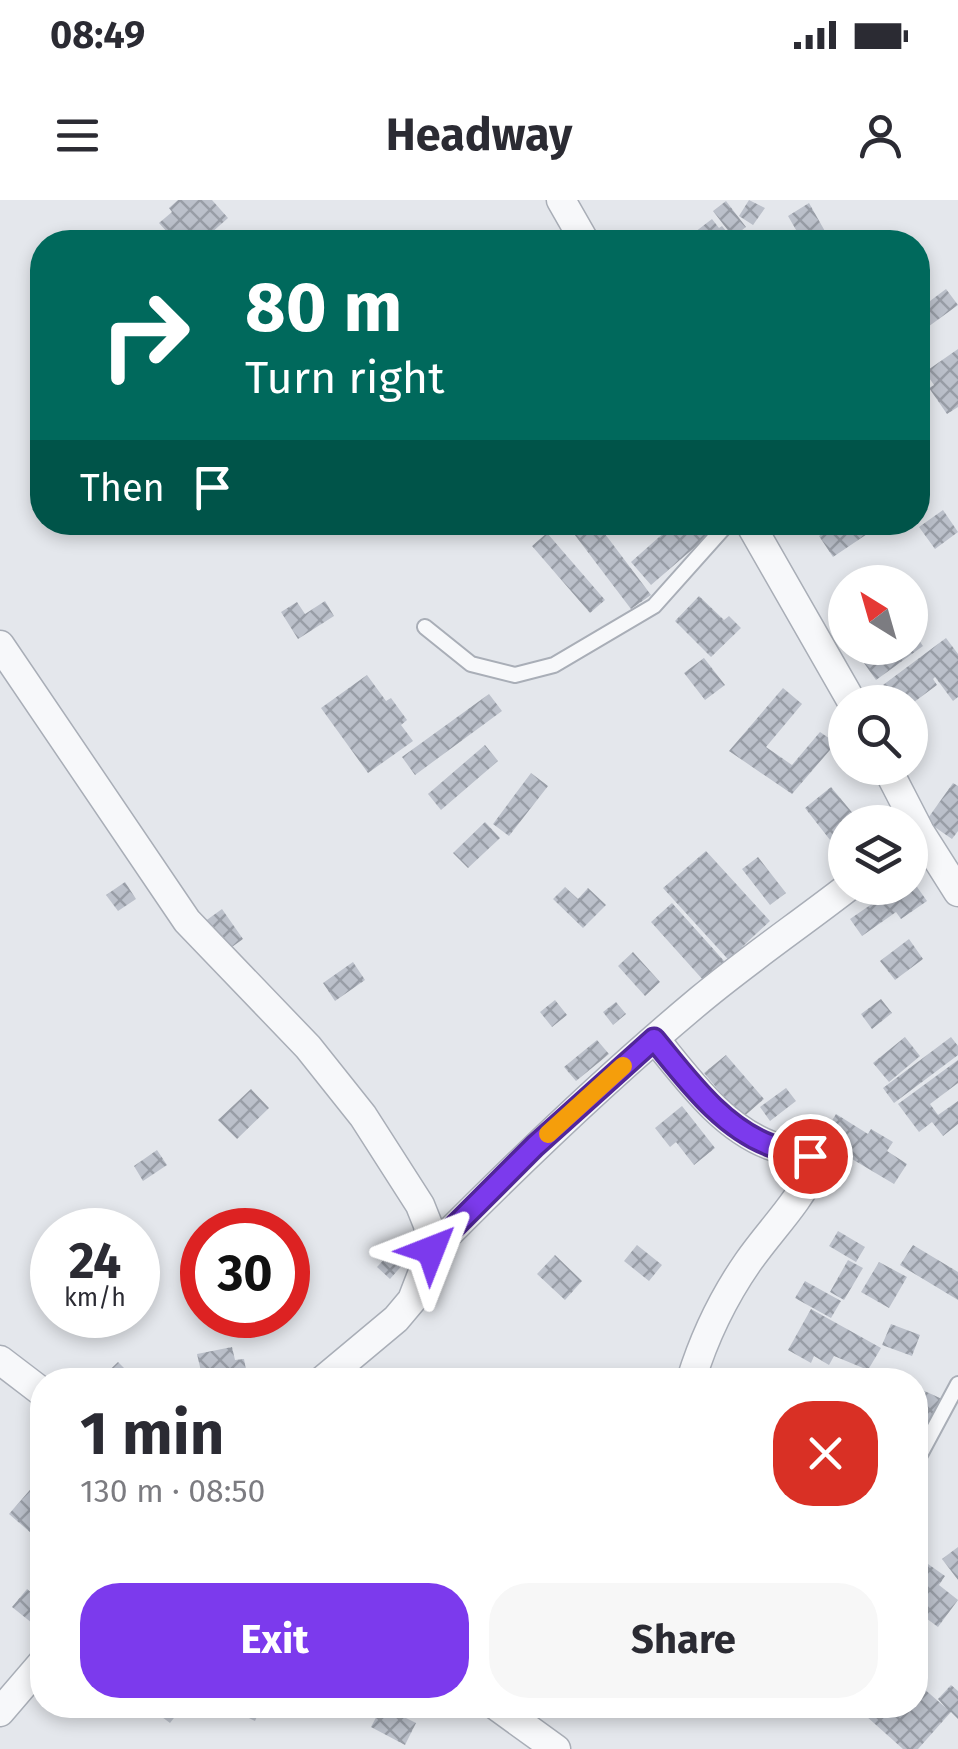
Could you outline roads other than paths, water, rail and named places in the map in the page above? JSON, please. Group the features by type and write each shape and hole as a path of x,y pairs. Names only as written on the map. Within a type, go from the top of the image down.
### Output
{"street":[{"path":"561,200 578,230"},
{"path":"756,535 842,685"},
{"path":"0,644 187,920 308,1046 363,1116 420,1205 431,1250"},
{"path":"928,853 958,892"},
{"path":"337,1368 396,1319 412,1300 431,1250 535,1146 702,998 828,902"},
{"path":"654,1039 696,1090 726,1118 774,1148 794,1149 810,1156 814,1167 796,1203 748,1262 726,1299 695,1368"},
{"path":"0,1360 30,1383"},
{"path":"0,1712 30,1677"},
{"path":"517,1718 556,1749"}],"lane":[{"path":"425,627 471,664 515,675 554,665 654,606 717,535"},
{"path":"928,1440 958,1384"}]}
